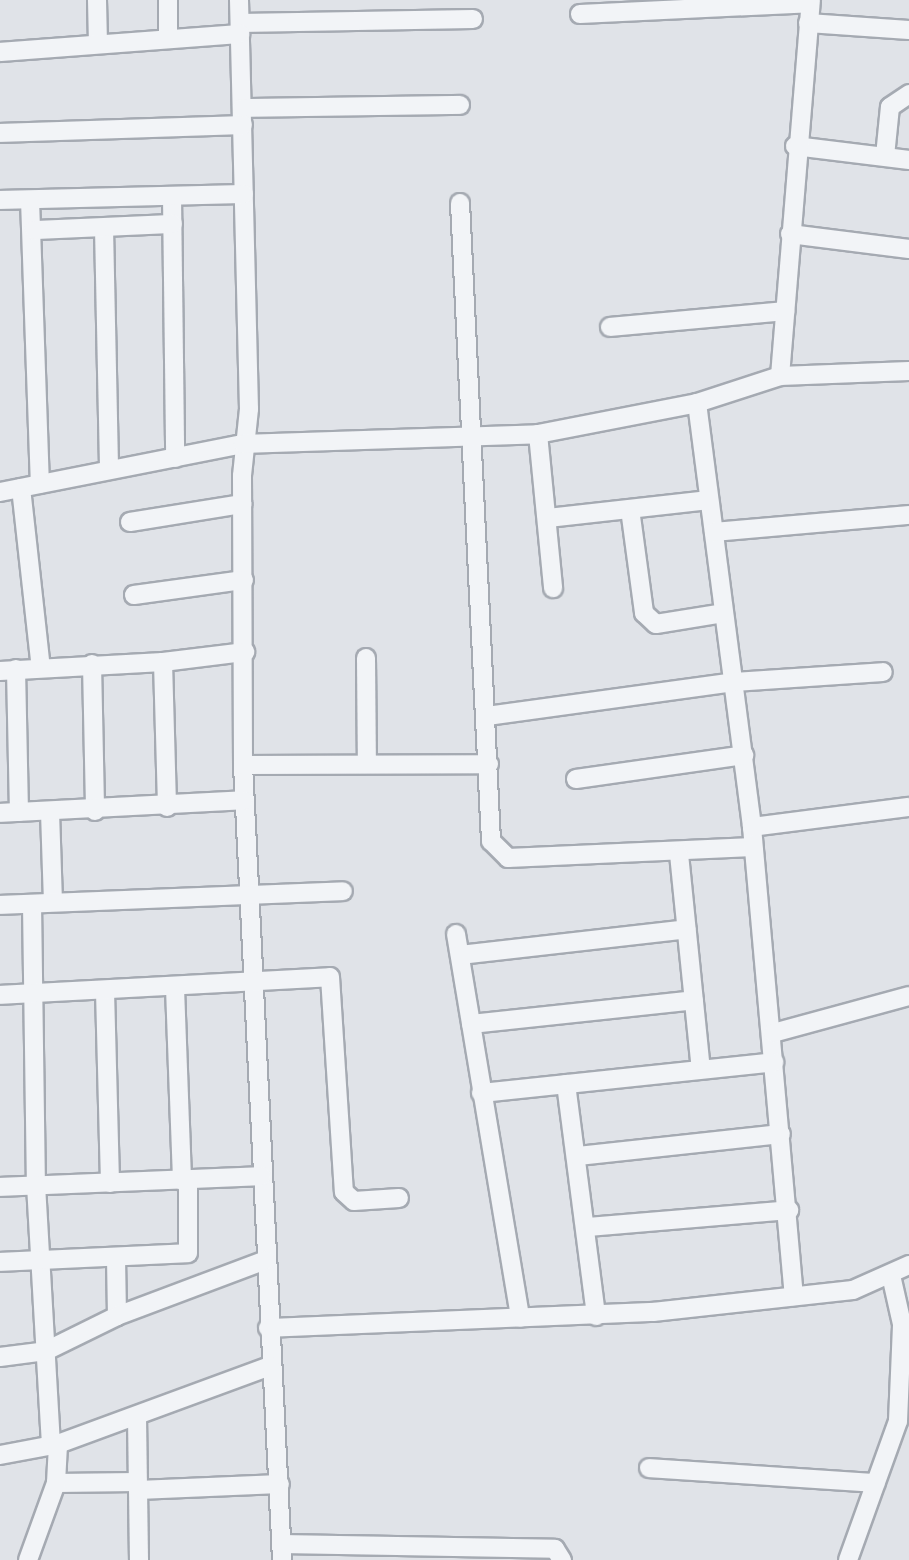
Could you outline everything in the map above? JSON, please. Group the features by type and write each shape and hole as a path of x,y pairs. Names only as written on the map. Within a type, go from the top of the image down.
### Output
{"street":[{"path":"97,0 98,43"},
{"path":"168,0 168,38"},
{"path":"239,0 249,409 243,444 243,765 268,1328 280,1484 281,1552 429,1553 555,1549 562,1560"},
{"path":"580,14 810,1 795,146 780,376"},
{"path":"0,52 168,38 240,28 473,19"},
{"path":"808,23 909,30"},
{"path":"885,156 890,107 909,94"},
{"path":"0,132 243,116 460,106"},
{"path":"795,146 909,159"},
{"path":"0,201 244,194"},
{"path":"172,197 175,458"},
{"path":"30,200 34,230 40,484"},
{"path":"460,203 469,440 487,716 491,841 508,858 679,854 753,847"},
{"path":"34,230 173,224"},
{"path":"104,228 108,469"},
{"path":"790,234 909,249"},
{"path":"610,327 785,311"},
{"path":"0,492 243,444 469,440 538,434 697,403 780,376 909,371"},
{"path":"697,403 752,827 789,1209 794,1296"},
{"path":"538,434 554,588"},
{"path":"21,488 41,668"},
{"path":"548,518 709,500"},
{"path":"130,522 243,504"},
{"path":"630,509 644,613 656,624 723,613"},
{"path":"714,532 909,515"},
{"path":"134,595 244,580"},
{"path":"19,812 8,670 163,662 245,652"},
{"path":"366,658 367,764"},
{"path":"163,662 167,807"},
{"path":"92,664 95,811"},
{"path":"487,716 734,682 883,672"},
{"path":"576,779 744,755"},
{"path":"243,765 489,764"},
{"path":"0,813 95,811 244,800"},
{"path":"752,827 909,807"},
{"path":"50,813 53,902"},
{"path":"679,854 701,1069"},
{"path":"0,905 249,890 343,891"},
{"path":"28,1560 56,1483 46,1351 44,1260 36,1185 32,904"},
{"path":"460,955 687,929"},
{"path":"456,934 520,1318"},
{"path":"0,995 175,988 323,975 332,980 344,1192 354,1201 399,1198"},
{"path":"175,988 188,1253 200,1283"},
{"path":"104,991 110,1183"},
{"path":"773,1033 909,996"},
{"path":"471,1024 694,1000"},
{"path":"481,1093 774,1062"},
{"path":"566,1084 578,1156 596,1316"},
{"path":"578,1156 781,1134"},
{"path":"0,1187 262,1176"},
{"path":"587,1227 789,1209"},
{"path":"0,1262 188,1253"},
{"path":"116,1258 117,1316"},
{"path":"0,1357 46,1351 117,1316 266,1260"},
{"path":"268,1328 596,1316 853,1290 909,1265"},
{"path":"848,1560 876,1483 904,1420 902,1324 891,1275"},
{"path":"0,1455 54,1445 137,1417 270,1366"},
{"path":"137,1417 139,1560"},
{"path":"649,1468 876,1483"},
{"path":"56,1483 138,1486 280,1484"}]}
